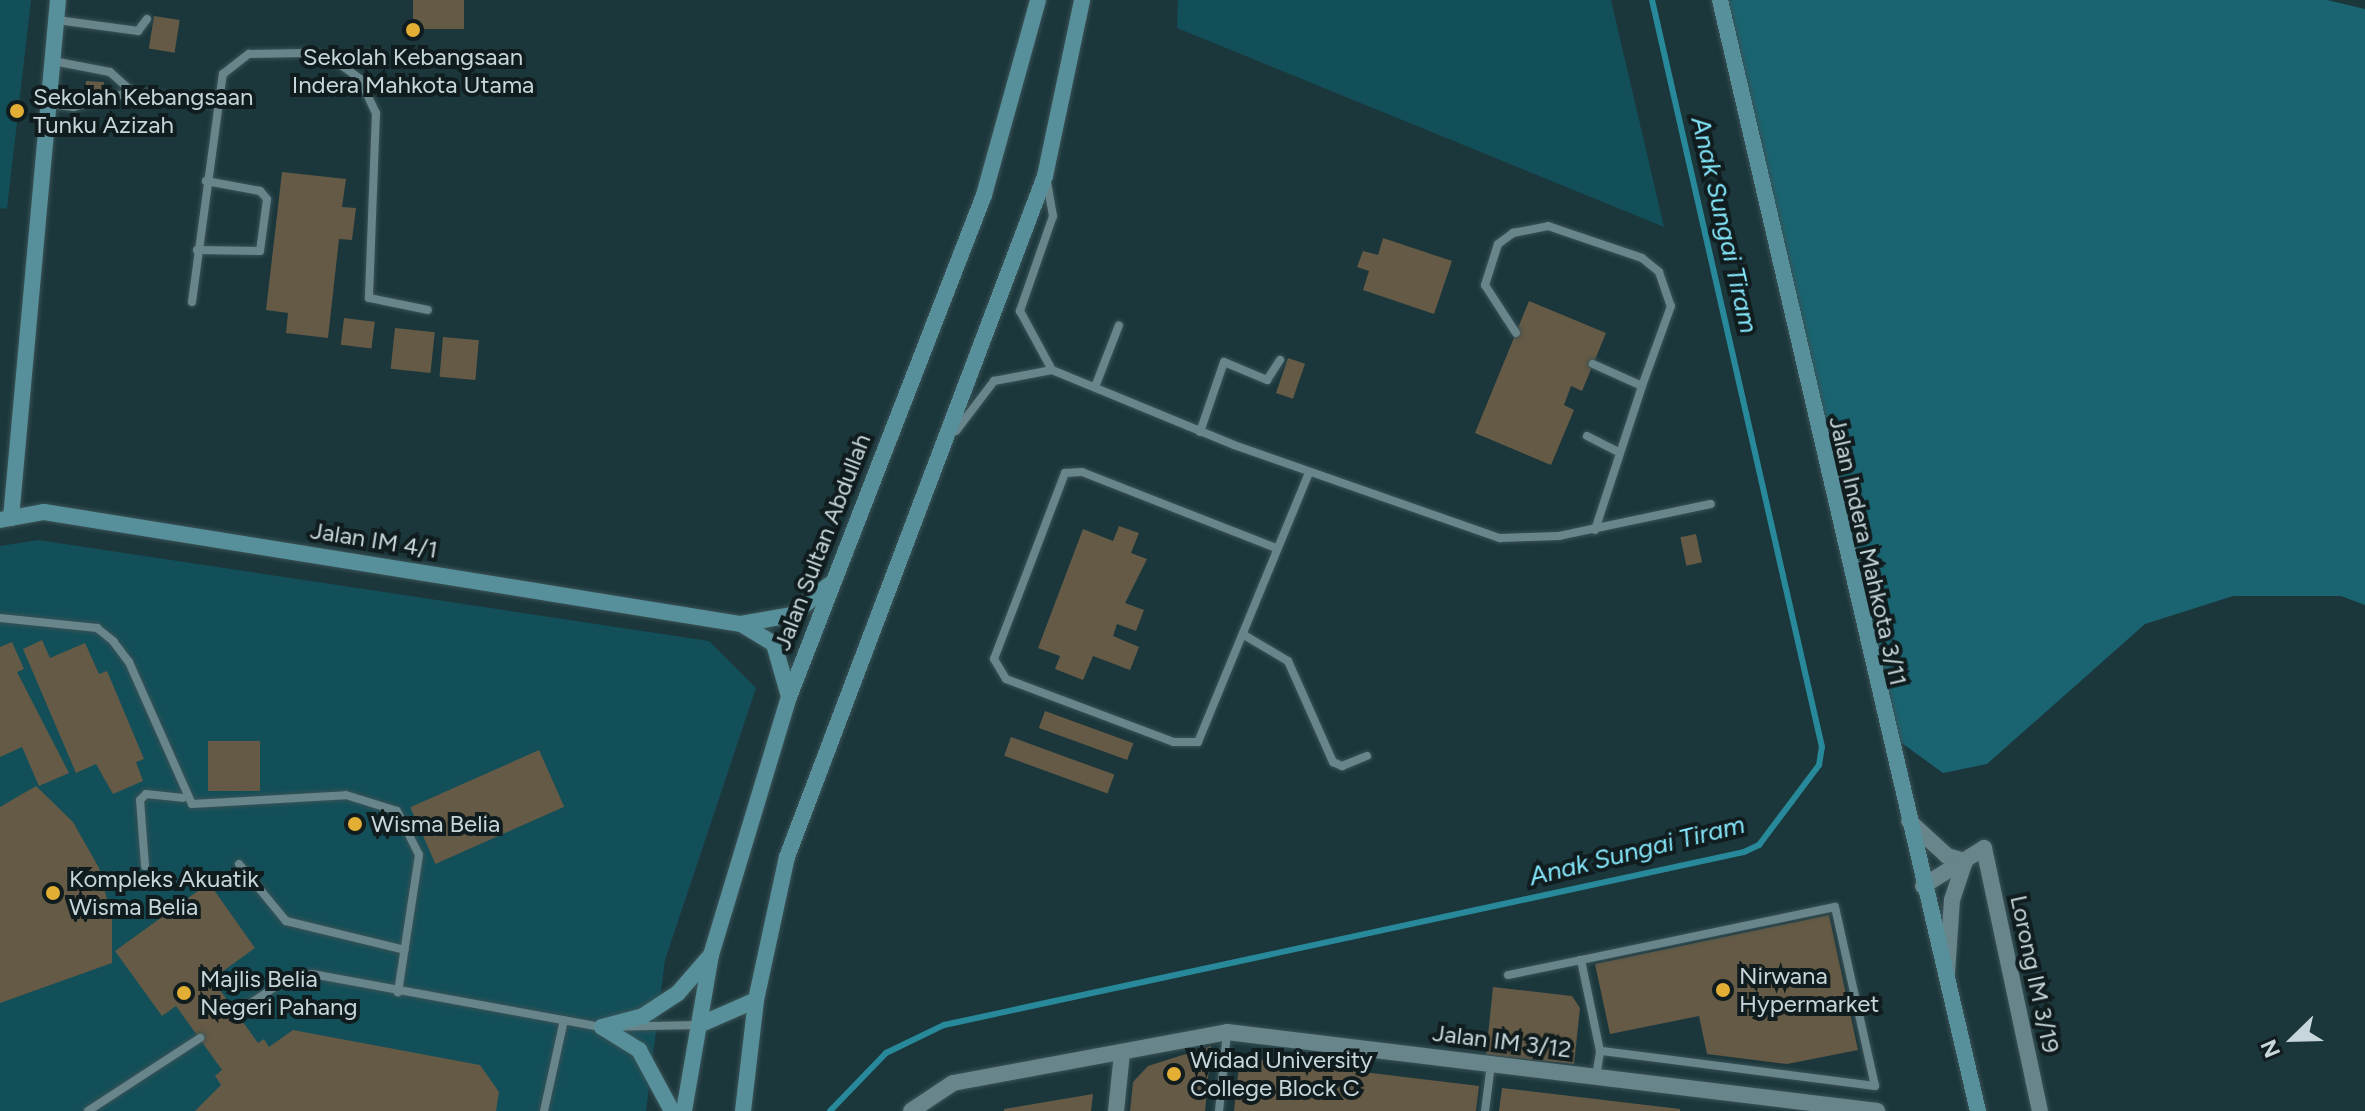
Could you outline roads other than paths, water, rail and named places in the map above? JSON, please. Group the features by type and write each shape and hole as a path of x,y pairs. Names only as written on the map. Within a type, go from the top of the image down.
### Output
{"main road":[{"path":"6,519 58,0"},
{"name":"Jalan Sultan Abdullah","path":"684,1111 711,955 789,697 988,184 1038,0"},
{"path":"743,1111 756,1000 802,809 944,453 1045,176 1082,0"},
{"name":"Jalan Indera Mahkota 3/11","path":"1720,0 1905,818 1978,1111"},
{"name":"Jalan IM 4/1","path":"6,519 44,512 741,624 792,615 832,582"},
{"name":"Jalan IM 4/1","path":"741,624 774,644 789,697"},
{"path":"602,1027 643,1016 678,993 711,955"},
{"path":"699,1025 756,1000"},
{"path":"602,1027 639,1050 672,1111"}],"street":[{"path":"1905,818 1947,856 1965,861"},
{"name":"Lorong IM 3/19","path":"1965,861 1984,848 2040,1111"},
{"path":"1923,886 1965,861"},
{"path":"1946,977 1952,900 1965,861"},
{"name":"Jalan IM 3/12","path":"911,1111 953,1083 1227,1032 1596,1077 1753,1104 1877,1111"},
{"path":"1116,1111 1122,1053"}],"lane":[{"path":"57,20 138,31 147,19"},
{"path":"192,302 215,103 223,74 249,54 330,57 360,79 371,94 378,136 369,298 377,306 428,310"},
{"path":"53,61 110,72 132,92"},
{"path":"49,104 74,107 132,92 215,103"},
{"path":"1045,176 1053,216 1020,311 1052,370"},
{"path":"197,250 260,251 267,199 206,181"},
{"path":"1516,333 1485,285 1498,244 1513,233 1548,226 1642,258 1659,272 1671,306 1618,452 1595,530"},
{"path":"1095,387 1119,325"},
{"path":"1200,432 1224,362 1267,380 1280,360"},
{"path":"1593,364 1642,386"},
{"path":"944,453 972,401 994,381 1052,370 1200,432 1309,473 1500,538 1595,530 1711,504"},
{"path":"1587,436 1618,452"},
{"path":"1276,548 1082,472 1065,473 994,659 1006,679 1188,744 1203,733 1309,473"},
{"path":"0,618 97,628 113,641 179,767 183,798"},
{"path":"1244,635 1288,661 1333,762 1342,766 1367,756"},
{"path":"145,866 140,800 146,794 183,798 202,807 346,795 397,811 419,855 398,992"},
{"path":"239,864 286,921 405,950"},
{"path":"1508,975 1835,907 1875,1086 1600,1051"},
{"path":"1581,960 1600,1051 1596,1077"},
{"path":"236,1013 281,983 312,974 602,1027 699,1025"},
{"path":"544,1111 564,1020"},
{"path":"1219,1111 1227,1032"},
{"path":"88,1111 99,1109 200,1038"},
{"path":"1485,1111 1491,1063"}],"waterway":[{"name":"Anak Sungai Tiram","path":"830,1111 886,1053 944,1025 1744,852 1759,845 1819,765 1822,747 1652,0"}],"place":[{"name":"Sekolah Kebangsaan Indera Mahkota Utama","path":"413,30"},
{"name":"Sekolah Kebangsaan Tunku Azizah","path":"17,111"},
{"name":"Wisma Belia","path":"355,824"},
{"name":"Kompleks Akuatik Wisma Belia","path":"53,893"},
{"name":"Nirwana Hypermarket","path":"1723,990"},
{"name":"Majlis Belia Negeri Pahang","path":"184,993"},
{"name":"Widad University College Block C","path":"1174,1074"}]}
